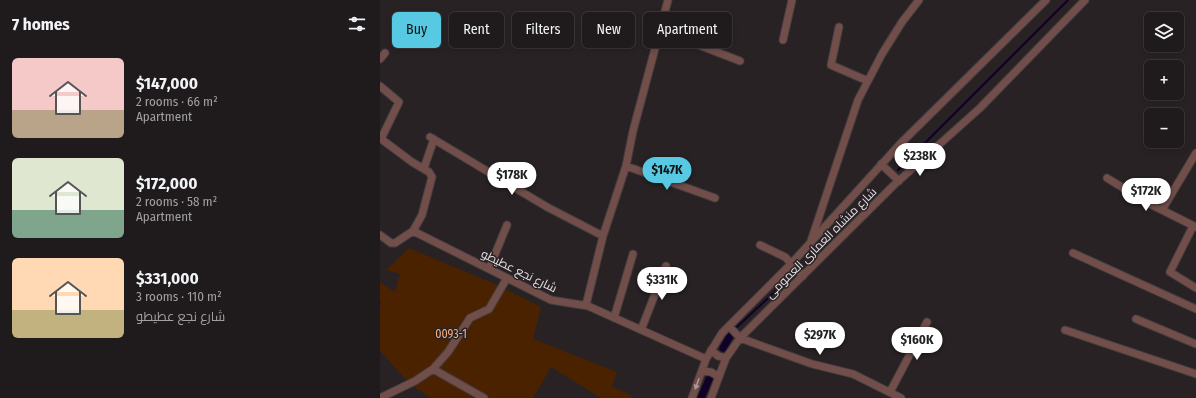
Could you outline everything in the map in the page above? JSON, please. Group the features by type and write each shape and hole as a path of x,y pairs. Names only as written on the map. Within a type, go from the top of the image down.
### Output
{"street":[{"path":"665,12 668,0"},
{"path":"783,40 792,0"},
{"path":"810,244 841,154 850,119 868,81 902,22 919,0"},
{"name":"شارع منشاه العمارى العمومى","path":"692,398 706,359 729,326 810,244 881,164 1046,0"},
{"name":"شارع منشاه العمارى العمومى","path":"711,398 726,358 740,338 899,181 980,108 1085,0"},
{"path":"839,27 832,65 868,81"},
{"path":"586,305 603,236 626,166 633,131 655,48"},
{"path":"706,48 740,61"},
{"path":"380,59 385,53"},
{"path":"380,86 399,102 381,138 412,162 424,168 432,177 422,215 413,231 395,243 391,243 380,235"},
{"path":"424,168 432,138 547,207 603,236"},
{"path":"1162,210 1196,153"},
{"path":"881,164 899,181"},
{"path":"626,166 715,198"},
{"path":"1107,178 1162,210 1195,226 1170,272 1196,288"},
{"path":"489,269 507,225"},
{"name":"شارع نجع عطيطو","path":"413,231 551,300 586,305 706,359"},
{"path":"760,245 780,254 804,276"},
{"path":"1072,253 1196,309"},
{"path":"614,318 633,254"},
{"path":"641,330 666,266"},
{"path":"380,398 415,381 433,369 448,352 470,318 489,309 507,278"},
{"path":"1136,319 1196,344"},
{"path":"890,392 927,322"},
{"path":"729,326 740,338 812,364 853,374 901,398"},
{"path":"1065,330 1196,374"},
{"path":"711,350 718,356 726,358"},
{"path":"433,369 484,398"},
{"path":"702,371 711,372 719,377"}],"green space":[{"name":"0093-1","path":"409,248 497,285 541,307 533,339 617,372 612,386 632,396 631,398 601,398 551,367 533,398 431,398 410,384 380,351 380,307 382,303 380,301 380,282 395,292 400,274 386,270"}],"waterway":[{"path":"898,170 1068,0"},
{"path":"737,327 796,272"},
{"path":"723,348 732,333"},
{"path":"701,398 710,377"}]}
